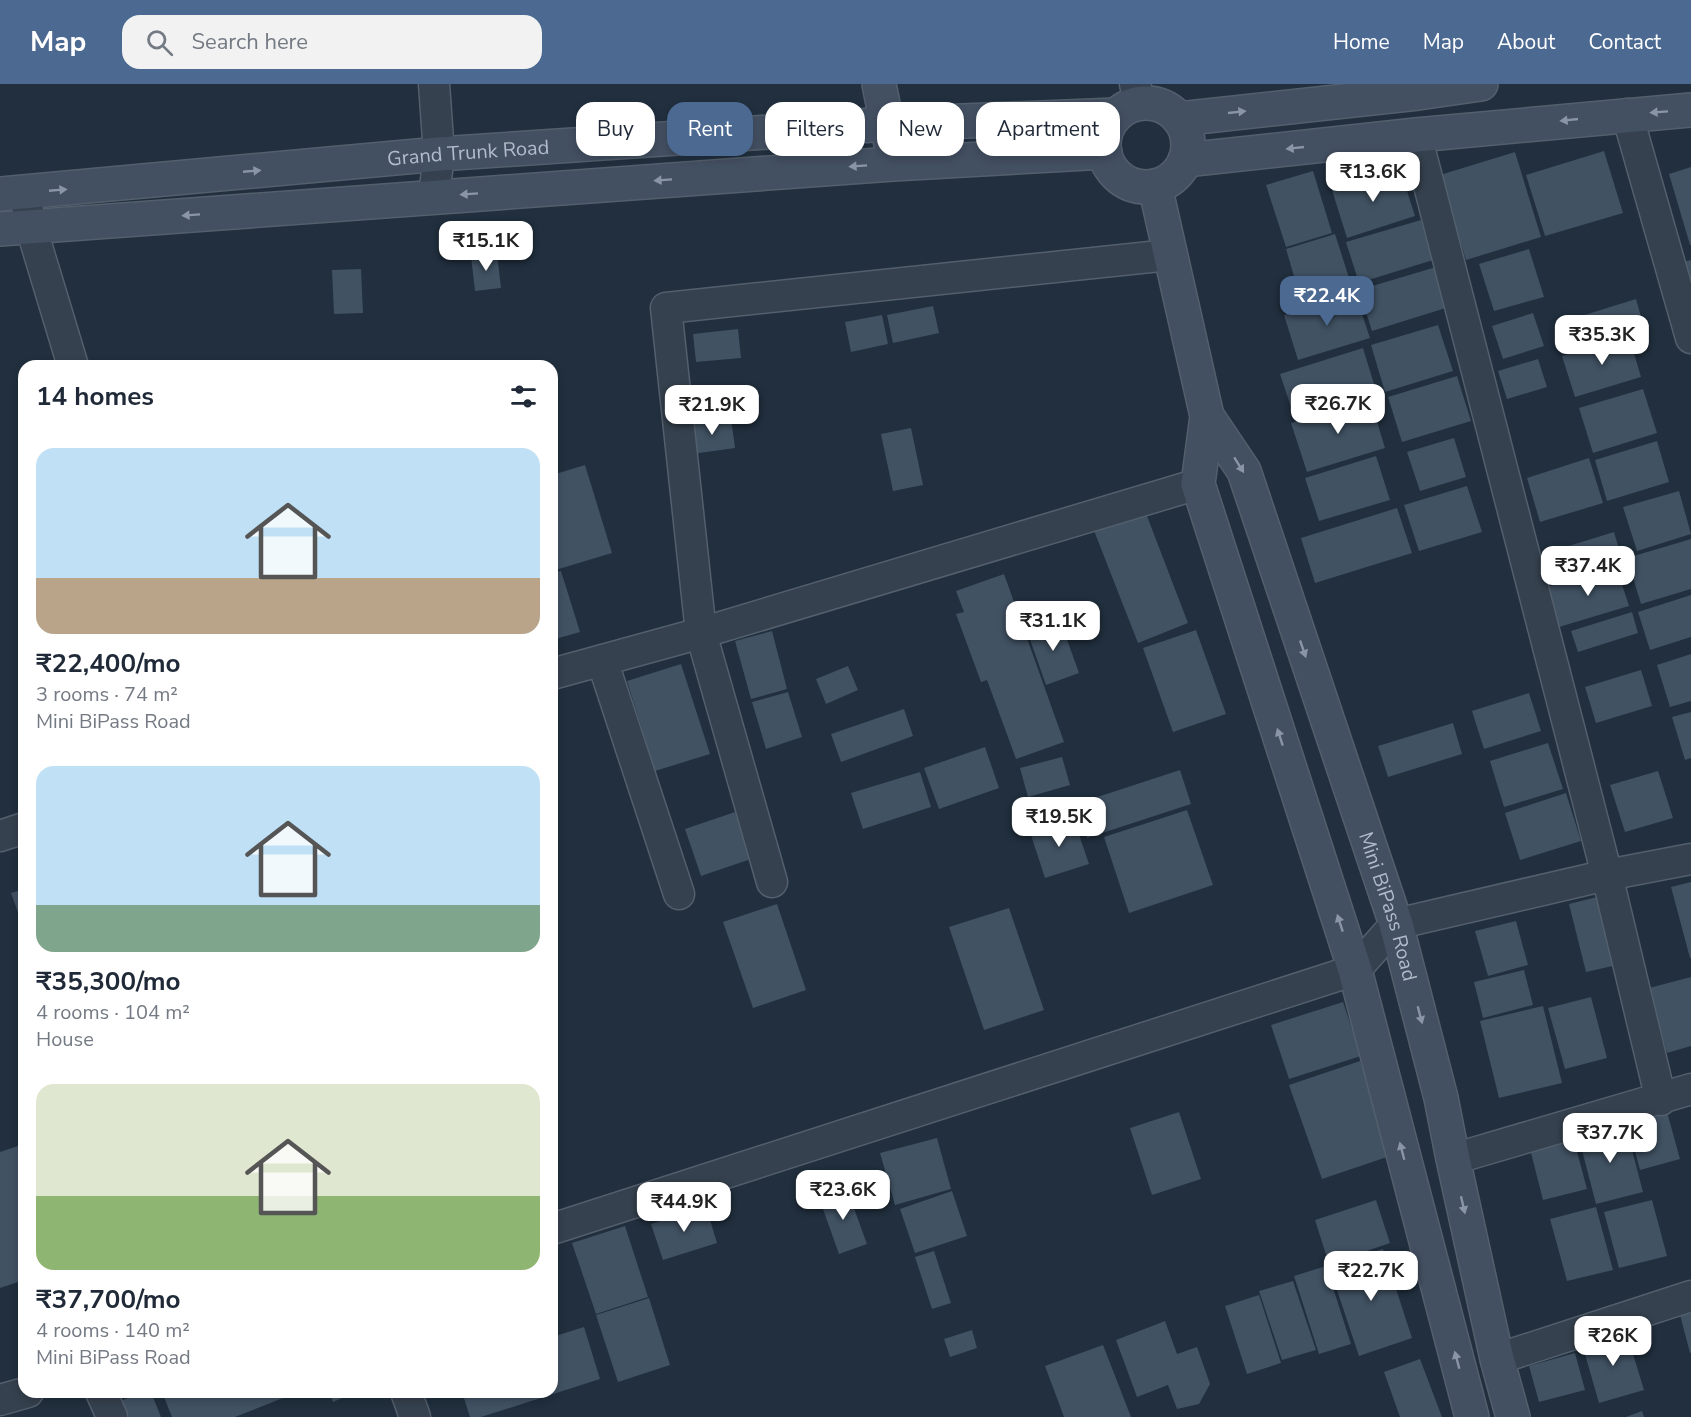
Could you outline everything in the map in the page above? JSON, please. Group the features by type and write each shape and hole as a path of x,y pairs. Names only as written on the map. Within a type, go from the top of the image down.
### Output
{"main road":[{"path":"879,84 883,102"},
{"path":"1106,156 1109,165 1118,176 1129,183 1141,187 1155,186 1167,181 1178,172 1185,160 1188,145 1179,119 1380,90 1418,93 1468,84 1481,84"},
{"name":"Grand Trunk Road","path":"964,117 1130,101 1154,104 1167,109 1179,119"},
{"path":"1120,112 1130,101"},
{"path":"1185,160 1627,114 1691,110"},
{"name":"Grand Trunk Road","path":"12,193 439,154 877,125"},
{"path":"892,156 893,164"},
{"path":"16,228 434,196 1034,156"},
{"path":"1155,186 1207,416 1198,484 1355,970 1472,1417"},
{"name":"Mini BiPass Road","path":"1207,416 1244,471 1396,924 1441,1098 1497,1359 1513,1417"}],"street":[{"path":"434,84 439,154 434,196"},
{"path":"1627,114 1691,338"},
{"path":"1416,135 1607,875 1661,1100"},
{"path":"12,193 16,228 71,360"},
{"path":"772,882 701,633 666,308 1169,255"},
{"path":"558,672 701,633 1198,484"},
{"path":"602,660 679,894"},
{"path":"0,836 18,830"},
{"path":"558,1227 1355,970 1396,924 1607,875 1691,859"},
{"path":"1453,1160 1661,1100 1691,1089"},
{"path":"1497,1359 1691,1296"},
{"path":"0,1400 18,1395"},
{"path":"104,1398 112,1417"},
{"path":"408,1398 415,1417"}],"building":[{"path":"1604,151 1623,213 1545,236 1526,175"},
{"path":"1515,152 1541,237 1466,260 1440,175"},
{"path":"1691,167 1691,245 1690,245 1669,174"},
{"path":"1400,169 1415,216 1347,238 1332,190"},
{"path":"1313,171 1332,233 1286,247 1266,185"},
{"path":"1421,220 1433,260 1359,283 1346,242"},
{"path":"1335,234 1351,284 1301,300 1286,249"},
{"path":"1529,249 1544,297 1494,311 1479,264"},
{"path":"497,253 501,288 475,291 471,256"},
{"path":"1691,260 1691,308 1679,263"},
{"path":"1436,267 1449,307 1372,331 1359,290"},
{"path":"361,269 363,313 334,314 332,270"},
{"path":"1355,293 1370,338 1298,360 1284,315"},
{"path":"1636,299 1644,327 1571,349 1562,322"},
{"path":"933,306 939,333 893,343 887,315"},
{"path":"1533,313 1544,346 1503,359 1492,326"},
{"path":"882,315 888,344 851,352 845,322"},
{"path":"1438,325 1453,371 1385,392 1371,345"},
{"path":"738,329 741,358 696,362 693,334"},
{"path":"1629,336 1641,377 1575,397 1562,356"},
{"path":"1363,348 1374,384 1292,410 1280,374"},
{"path":"1538,359 1547,387 1507,399 1498,371"},
{"path":"1457,376 1471,421 1402,442 1388,397"},
{"path":"1643,389 1657,433 1593,453 1579,408"},
{"path":"1370,399 1385,448 1307,472 1291,423"},
{"path":"731,418 735,448 692,454 688,424"},
{"path":"911,428 923,485 893,491 881,434"},
{"path":"1454,438 1466,477 1420,491 1407,452"},
{"path":"1657,441 1669,482 1607,501 1595,460"},
{"path":"1376,456 1390,500 1319,521 1305,478"},
{"path":"1589,458 1603,503 1540,522 1527,478"},
{"path":"585,465 612,553 558,569 558,473"},
{"path":"1467,486 1482,532 1419,551 1404,505"},
{"path":"1679,491 1691,534 1637,551 1623,507"},
{"path":"1142,503 1188,623 1138,643 1091,523"},
{"path":"1397,508 1412,553 1315,583 1301,538"},
{"path":"1614,532 1621,556 1554,577 1546,553"},
{"path":"1691,539 1691,589 1641,604 1627,558"},
{"path":"1616,566 1629,606 1559,627 1547,587"},
{"path":"561,571 580,632 558,638 558,572"},
{"path":"1004,574 1064,742 1016,759 987,680 981,682 956,614 964,612 956,591"},
{"path":"1691,595 1691,637 1650,650 1638,612"},
{"path":"1632,612 1638,633 1578,652 1571,631"},
{"path":"1060,620 1079,673 1046,685 1027,631"},
{"path":"1196,630 1226,714 1173,732 1143,648"},
{"path":"772,631 787,689 751,699 735,641"},
{"path":"1691,654 1691,701 1670,707 1657,665"},
{"path":"681,664 710,754 655,771 627,681"},
{"path":"848,666 858,690 826,704 816,679"},
{"path":"1641,670 1652,706 1596,723 1585,687"},
{"path":"788,692 802,737 766,749 752,702"},
{"path":"1529,693 1541,731 1484,749 1472,711"},
{"path":"904,709 913,736 841,762 831,734"},
{"path":"1691,712 1691,758 1685,760 1672,717"},
{"path":"1453,723 1462,754 1388,777 1378,746"},
{"path":"1548,743 1563,789 1504,807 1490,761"},
{"path":"985,747 999,788 939,809 924,768"},
{"path":"1062,757 1070,785 1028,797 1020,768"},
{"path":"1180,770 1191,804 1087,838 1076,804"},
{"path":"1658,771 1673,818 1625,832 1610,785"},
{"path":"920,772 931,807 863,829 851,793"},
{"path":"1566,793 1581,841 1520,860 1505,813"},
{"path":"1187,810 1213,885 1129,913 1104,837"},
{"path":"735,812 751,859 701,876 685,829"},
{"path":"1073,817 1089,864 1045,878 1030,832"},
{"path":"1691,882 1691,958 1690,958 1671,887"},
{"path":"18,891 18,912 11,893"},
{"path":"1609,894 1626,963 1586,972 1569,904"},
{"path":"777,904 806,990 753,1008 723,922"},
{"path":"1009,908 1044,1010 984,1030 949,927"},
{"path":"1516,921 1528,965 1488,976 1475,931"},
{"path":"1524,970 1533,1005 1483,1018 1474,982"},
{"path":"1691,977 1691,1046 1667,1053 1649,988"},
{"path":"1591,997 1607,1058 1565,1069 1548,1008"},
{"path":"1343,1002 1361,1056 1289,1079 1271,1025"},
{"path":"1543,1006 1562,1083 1499,1098 1480,1021"},
{"path":"1360,1061 1393,1155 1322,1179 1289,1085"},
{"path":"1666,1108 1680,1159 1640,1170 1626,1118"},
{"path":"1179,1112 1201,1179 1152,1195 1130,1128"},
{"path":"1625,1123 1643,1192 1596,1204 1578,1135"},
{"path":"1572,1133 1587,1189 1543,1200 1529,1145"},
{"path":"937,1138 951,1189 895,1205 880,1153"},
{"path":"18,1146 18,1282 0,1288 0,1152"},
{"path":"847,1189 867,1244 839,1254 819,1198"},
{"path":"952,1191 967,1236 915,1253 900,1209"},
{"path":"1376,1200 1390,1243 1329,1264 1315,1220"},
{"path":"1652,1200 1667,1256 1619,1268 1604,1212"},
{"path":"706,1207 717,1243 663,1260 651,1224"},
{"path":"1596,1207 1613,1270 1567,1281 1550,1219"},
{"path":"625,1226 648,1297 596,1314 572,1243"},
{"path":"1383,1249 1412,1338 1359,1356 1329,1266"},
{"path":"934,1251 951,1303 932,1309 915,1257"},
{"path":"1326,1266 1351,1344 1319,1354 1294,1276"},
{"path":"1293,1281 1316,1350 1282,1360 1259,1291"},
{"path":"1259,1295 1281,1363 1247,1374 1225,1306"},
{"path":"649,1298 670,1365 618,1382 596,1315"},
{"path":"1691,1308 1691,1353 1690,1353 1679,1311"},
{"path":"1165,1321 1177,1354 1197,1347 1210,1384 1199,1404 1177,1409 1168,1385 1137,1397 1116,1340"},
{"path":"584,1327 600,1379 558,1392 558,1335"},
{"path":"972,1330 977,1348 950,1357 944,1339"},
{"path":"1626,1331 1644,1390 1599,1403 1582,1344"},
{"path":"1103,1345 1131,1417 1064,1417 1045,1366"},
{"path":"1575,1353 1585,1390 1539,1402 1529,1366"},
{"path":"1420,1359 1442,1417 1400,1417 1384,1372"},
{"path":"128,1398 153,1398 161,1417 118,1417 113,1404"},
{"path":"164,1398 283,1398 235,1417 172,1417"},
{"path":"464,1398 540,1398 481,1417 470,1417"},
{"path":"1642,1411 1644,1417 1626,1417"}]}
